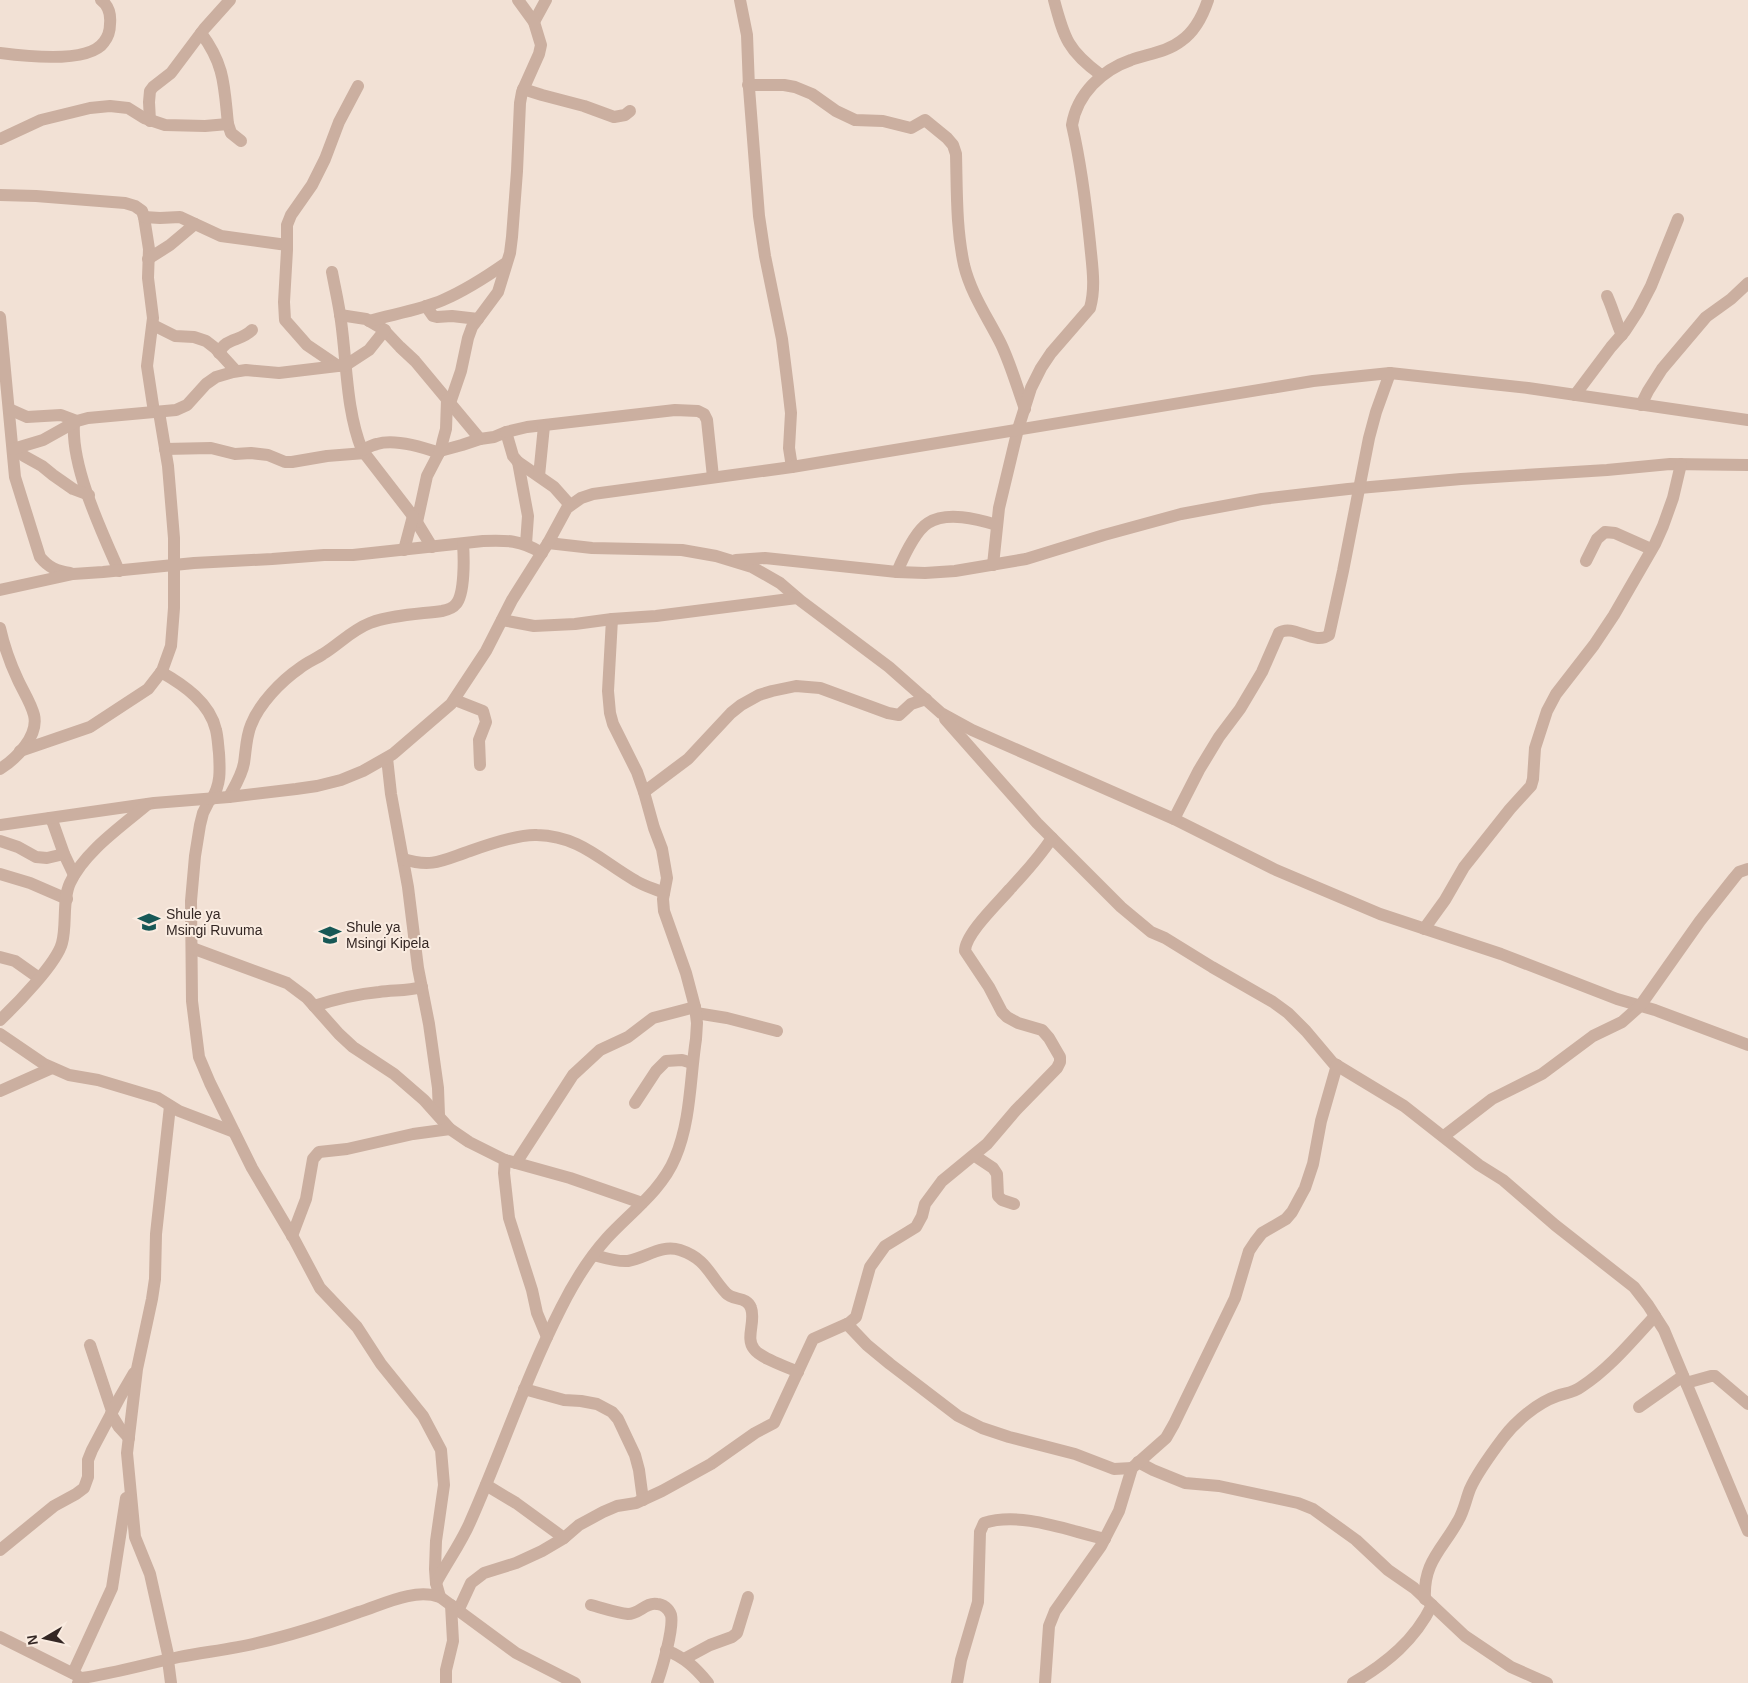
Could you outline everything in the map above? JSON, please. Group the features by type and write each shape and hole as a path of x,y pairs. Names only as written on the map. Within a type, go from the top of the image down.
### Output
{"street":[{"path":"0,53 47,58 61,57 97,48 104,43 110,31 111,20 109,9 101,0"},
{"path":"150,121 150,91 171,73 201,33 230,0"},
{"path":"404,550 427,476 439,452 446,429 448,401 461,371 468,338 498,292 512,237 520,103 541,45 534,22 518,0"},
{"path":"534,22 546,0"},
{"path":"740,0 747,35 748,85 759,216 782,339 791,413 789,448 792,467"},
{"path":"1054,0 1064,34 1074,51 1101,75"},
{"path":"993,565 1001,500 1018,430 1032,388 1041,368 1051,353 1090,308 1093,299 1094,281 1088,218 1072,125 1074,114 1079,103 1101,75 1130,60 1158,52 1181,42 1204,12 1208,0"},
{"path":"201,33 212,49 220,67 230,133 241,141"},
{"path":"748,85 784,85 806,90 836,111 855,120 883,121 912,128 922,120 926,120 953,145 956,154 957,221 965,265 981,310 1008,360 1025,409"},
{"path":"342,366 307,345 285,320 287,225 291,214 312,185 326,160 339,122 358,86"},
{"path":"524,88 614,117 625,115 630,111"},
{"path":"0,139 42,120 100,107 128,108 150,121 165,125 205,126 228,124"},
{"path":"0,195 125,203 135,206 142,211 153,325 147,355 147,366 166,449 173,530 174,608 171,646 161,672 148,689 90,726 20,751"},
{"path":"144,217 180,217 221,236 287,245"},
{"path":"1575,395 1622,335 1638,311 1651,286 1678,219"},
{"path":"148,258 174,242 195,224"},
{"path":"369,321 443,300 467,288 506,263"},
{"path":"332,272 340,315 342,366 356,432 364,452 415,519 432,547"},
{"path":"1641,405 1648,390 1662,369 1706,317 1731,299 1748,283"},
{"path":"1607,296 1615,321 1622,335"},
{"path":"426,306 433,316 452,316 478,320"},
{"path":"340,315 369,321 385,330 415,361 480,439"},
{"path":"0,316 6,408 15,477 40,557 56,571 73,574"},
{"path":"153,325 175,336 200,338 216,348 236,371"},
{"path":"219,353 227,342 246,336 252,330"},
{"path":"10,442 43,440 75,422 101,416 176,410 187,405 206,384 216,378 236,371 254,370 279,374 342,366 369,350 385,330"},
{"path":"0,825 148,804 229,798 319,786 364,771 387,758 455,700 486,651 502,620 570,505 593,494 792,467 1313,381 1390,374 1528,388 1748,420"},
{"path":"1174,819 1199,770 1219,737 1240,709 1262,672 1279,633 1289,630 1322,638 1329,635 1369,438 1390,374"},
{"path":"6,408 27,417 61,415 75,422"},
{"path":"166,449 211,448 235,454 268,456 285,462 364,452 377,444 383,443 409,444 439,452 480,439 494,438 506,432 527,427 657,412 698,411 704,414 707,420 713,477"},
{"path":"75,422 73,434 76,452 89,494 119,571"},
{"path":"539,476 544,426"},
{"path":"506,432 513,456 518,462 554,488 570,505"},
{"path":"10,442 24,456 42,466 73,489 89,494"},
{"path":"518,462 528,516 526,544"},
{"path":"1424,929 1445,900 1464,867 1510,809 1531,786 1535,748 1547,711 1566,680 1594,645 1614,615 1664,526 1673,498 1680,464"},
{"path":"731,560 765,558 897,572 955,571 1042,555 1098,536 1181,514 1262,499 1461,479 1680,464 1748,465"},
{"path":"897,572 911,544 925,525 930,522 952,517 971,518 997,525"},
{"path":"1586,560 1597,539 1605,532 1615,533 1651,549"},
{"path":"0,590 73,574 174,565 324,555 353,555 500,540 545,548 682,550 731,560 770,577 889,667 926,699 941,713 1052,838 1121,907 1151,932 1165,938 1273,1002 1288,1013 1337,1065 1391,1097 1430,1128 1444,1136 1479,1165 1503,1180 1555,1225 1634,1287 1664,1330 1748,1531"},
{"path":"229,798 244,764 250,726 260,708 276,689 299,668 322,655 358,629 372,622 442,611 450,609 457,604 462,592 462,544"},
{"path":"502,620 534,626 582,623 656,616 797,598"},
{"path":"418,1595 436,1580 471,1522 497,1461 524,1389 562,1306 594,1255 606,1240 664,1179 675,1159 683,1136 697,1031 696,1010 686,973 664,911 664,893 667,878 662,849 637,772 613,724 610,713 608,691 612,619"},
{"path":"0,628 9,658 34,716 32,731 28,741 0,769"},
{"path":"161,672 189,690 210,715 216,730 221,771 220,781 203,813 195,856 191,901 192,1001 199,1057 252,1168 320,1288 357,1327 381,1364 423,1416 441,1450 444,1467 444,1485 436,1541 436,1580 440,1597"},
{"path":"644,792 688,759 741,705 759,695 796,686 820,688 893,715 899,715 911,704 926,699"},
{"path":"455,700 483,711 486,722 479,740 480,765"},
{"path":"941,713 972,730 1174,819 1276,870 1380,914 1501,954 1617,999 1748,1045"},
{"path":"387,758 390,788 404,859 418,968 426,1004 436,1072 439,1116"},
{"path":"0,1020 17,1004 55,959 62,943 69,884 80,866 99,846 148,804"},
{"path":"50,818 74,875"},
{"path":"404,859 417,863 446,861 470,851 535,834 555,837 587,848 636,881 664,893"},
{"path":"446,1683 446,1670 453,1641 455,1608 471,1583 484,1573 516,1563 542,1551 564,1538 579,1525 603,1512 617,1506 643,1500 711,1464 755,1433 774,1423 792,1388 813,1339 847,1324 856,1317 870,1267 885,1246 916,1227 922,1216 925,1204 945,1178 975,1156 1030,1095 1053,1073 1060,1062 1055,1045 1042,1030 1018,1023 1002,1012 989,987 965,950 967,942 978,925 1010,890 1052,838"},
{"path":"0,841 18,847 36,857 47,858 64,854"},
{"path":"1444,1136 1492,1098 1542,1074 1593,1036 1622,1022 1640,1006 1723,891 1740,872 1748,869"},
{"path":"0,874 30,883 67,899"},
{"path":"192,948 287,984 307,998 353,1047 394,1074 424,1100 450,1129 468,1142 511,1162 570,1178 642,1203"},
{"path":"0,957 15,961 39,978"},
{"path":"314,1006 353,995 382,991 403,991 422,987"},
{"path":"547,1337 537,1313 532,1290 509,1218 504,1173 573,1075 600,1050 628,1037 652,1018 696,1010 778,1031"},
{"path":"0,1034 52,1068 68,1075 98,1080 158,1098 192,1117 234,1132"},
{"path":"635,1103 656,1070 666,1061 682,1060 692,1063"},
{"path":"1045,1683 1049,1626 1055,1611 1066,1593 1102,1546 1119,1511 1135,1465 1166,1438 1174,1424 1235,1298 1254,1242 1262,1233 1286,1219 1300,1200 1314,1164 1321,1121 1337,1065"},
{"path":"0,1091 52,1068"},
{"path":"170,1106 156,1234 152,1300 137,1369 127,1453 135,1537 151,1578 171,1683"},
{"path":"292,1236 306,1199 313,1160 319,1152 347,1149 413,1134 450,1129"},
{"path":"975,1156 993,1168 997,1174 998,1196 1002,1200 1014,1204"},
{"path":"594,1255 620,1261 630,1261 657,1251 678,1250 700,1260 726,1294 745,1300 751,1308 753,1316 751,1343 754,1349 759,1354 798,1372"},
{"path":"1354,1683 1381,1666 1403,1647 1425,1619 1429,1602 1425,1581 1428,1569 1459,1520 1474,1482 1503,1438 1537,1406 1558,1395 1566,1394 1583,1386 1618,1355 1655,1316"},
{"path":"847,1324 867,1345 890,1364 958,1416 982,1428 1009,1438 1075,1454 1114,1469 1135,1465 1185,1482 1219,1486 1298,1503 1313,1509 1356,1540 1388,1570 1414,1588 1465,1636 1511,1666 1546,1683"},
{"path":"90,1345 111,1412 122,1431 129,1438"},
{"path":"0,1550 54,1506 84,1488 88,1477 88,1460 92,1450 111,1412 137,1369"},
{"path":"1639,1407 1685,1380 1715,1376 1748,1404"},
{"path":"524,1389 564,1400 597,1404 612,1412 618,1419 634,1455 640,1476 643,1500"},
{"path":"81,1679 112,1588 130,1483"},
{"path":"486,1485 516,1503 564,1538"},
{"path":"957,1683 961,1660 978,1602 980,1532 984,1523 993,1520 1025,1521 1056,1526 1105,1539"},
{"path":"0,1637 81,1679 168,1660 256,1644 316,1628 389,1602 418,1595 434,1595 440,1597 516,1653 575,1683"},
{"path":"684,1659 710,1644 732,1637 737,1633 748,1597"},
{"path":"590,1605 628,1614 656,1603 664,1606 671,1616 671,1622 658,1683"},
{"path":"666,1650 684,1659 708,1683"}],"place":[{"name":"Shule ya Msingi Ruvuma","path":"149,922"},
{"name":"Shule ya Msingi Kipela","path":"330,935"}]}
